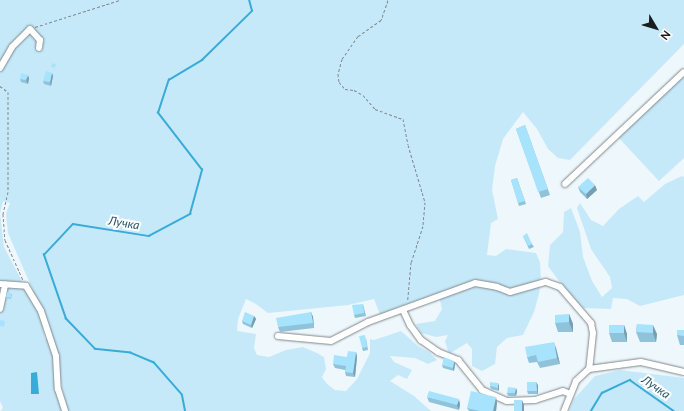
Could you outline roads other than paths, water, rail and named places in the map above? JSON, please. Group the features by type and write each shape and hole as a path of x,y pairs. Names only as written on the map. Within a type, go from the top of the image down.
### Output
{"street":[{"path":"0,68 12,47 30,28 40,40 38,48"},
{"path":"565,184 684,72"},
{"path":"278,336 331,341 368,322 475,283 497,287 510,292 546,282 560,287 591,323 593,333 589,369"},
{"path":"0,309 3,284 26,286 41,311 56,356 58,389 65,411"},
{"path":"406,309 410,325 421,340 438,352 458,360 482,390 507,401 535,400 564,391 570,394"},
{"path":"564,411 576,381 589,369 641,362 684,372"}],"water":[{"path":"37,372 39,394 31,394 31,373"}],"waterway":[{"name":"Лучка","path":"185,411 182,395 154,363 131,353 95,349 66,319 44,255 73,224 149,236 190,214 202,170 158,113 169,80 202,60 252,11 249,0"},
{"name":"Лучка","path":"591,411 602,393 630,380 674,411"}]}
